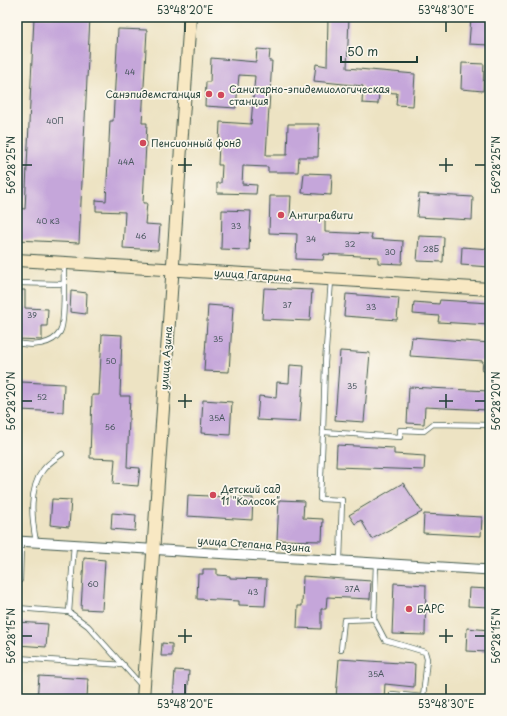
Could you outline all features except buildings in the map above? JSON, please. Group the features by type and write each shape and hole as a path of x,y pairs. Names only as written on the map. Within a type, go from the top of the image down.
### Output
{"main road":[{"name":"улица Азина","path":"143,694 190,17"},
{"name":"улица Гагарина","path":"17,260 490,289"}],"street":[{"name":"улица Степана Разина","path":"19,541 490,570"}],"lane":[{"path":"17,343 42,344 58,335 62,327 64,263"},
{"path":"331,280 325,363 320,499 342,500 340,560"},
{"path":"17,283 63,284"},
{"path":"323,432 400,437 400,430 424,431 433,424 490,425"},
{"path":"36,542 33,521 34,487 42,470 48,463 62,454"},
{"path":"19,541 20,580"},
{"path":"68,612 74,544"},
{"path":"376,562 374,619 385,640 425,652 427,659 423,697 392,694"},
{"path":"17,608 68,612 88,626 124,665 143,694"},
{"path":"340,650 344,620 374,619"},
{"path":"17,658 124,665"}],"place":[{"name":"Санэпидемстанция","path":"209,94"},
{"name":"Санитарно-эпидемиологическая станция","path":"221,95"},
{"name":"Пенсионный фонд","path":"143,143"},
{"name":"Антигравити","path":"281,215"},
{"name":"Детский сад 11 \"Колосок\"","path":"213,495"},
{"name":"БАРС","path":"409,609"}]}
